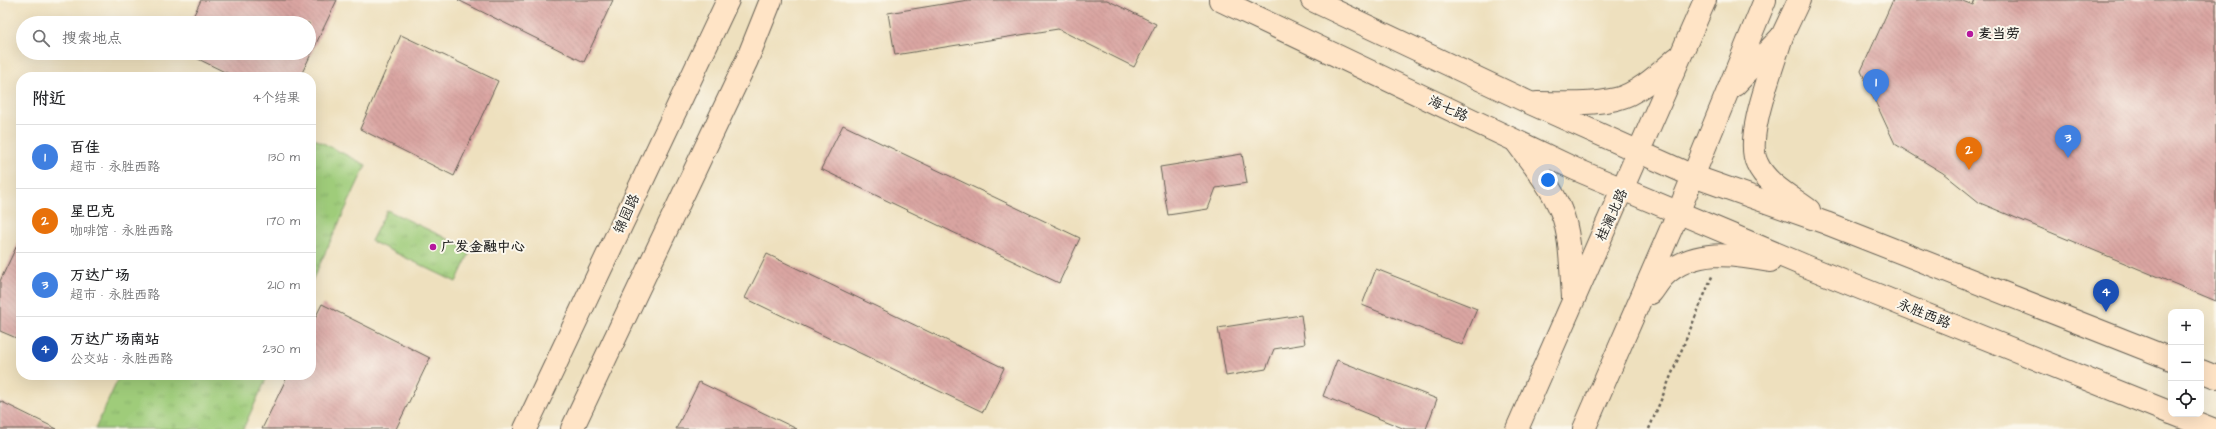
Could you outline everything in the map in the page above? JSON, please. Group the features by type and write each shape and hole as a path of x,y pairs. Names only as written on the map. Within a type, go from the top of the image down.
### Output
{"main road":[{"name":"锦园路","path":"525,429 728,0"},
{"path":"572,429 744,68 771,0"},
{"name":"海七路","path":"1220,0 1516,141 1678,214"},
{"path":"1312,0 1530,103 1693,176 1826,223 2168,358"},
{"name":"桂澜北路","path":"1517,429 1573,298 1623,189 1705,0"},
{"path":"1584,429 1678,214 1765,0"},
{"path":"1799,0 1782,36 1752,140 1756,163 1770,181 1826,223"},
{"path":"1726,95 1782,36"},
{"path":"1530,103 1581,103 1618,99 1647,84 1681,55"},
{"path":"1516,141 1547,184 1562,212 1569,248 1573,298"},
{"name":"永胜西路","path":"1678,214 1808,268 2168,412"},
{"path":"1634,315 1664,276 1692,258 1721,254 1743,256 1808,268"},
{"path":"2204,372 2216,377"},
{"path":"2181,417 2211,429"}],"path":[{"path":"1649,429 1721,254"}],"green space":[{"path":"316,140 366,165 316,272"},
{"path":"387,210 471,250 456,282 371,241"},
{"path":"118,380 266,380 243,429 95,429"}],"building":[{"path":"201,0 337,0 316,44 316,16 193,16"},
{"path":"458,0 613,0 584,62"},
{"path":"968,0 1107,0 1156,24 1134,67 1058,29 895,55 888,13"},
{"path":"1893,0 1960,0 1973,5 1975,0 2216,0 2216,301 1980,203 1943,173 1895,144 1861,71"},
{"path":"401,35 498,81 454,176 360,129"},
{"path":"200,60 308,60 302,72 225,72"},
{"path":"843,125 1080,238 1059,283 821,169"},
{"path":"1242,154 1247,183 1216,188 1208,209 1168,215 1160,167"},
{"path":"16,247 16,338 0,331 0,281"},
{"path":"767,254 1004,368 983,412 745,298"},
{"path":"1376,269 1477,309 1462,345 1362,305"},
{"path":"322,304 430,358 396,429 262,429 286,380 316,380 316,316"},
{"path":"1301,315 1305,344 1274,349 1266,369 1226,376 1218,328"},
{"path":"1337,360 1437,399 1426,429 1405,429 1323,396"},
{"path":"699,382 797,429 676,429"},
{"path":"0,401 57,429 0,429"}],"place":[{"name":"麦当劳","path":"1970,34"},
{"name":"百佳","path":"1876,102"},
{"name":"万达广场","path":"2068,158"},
{"name":"星巴克","path":"1969,170"},
{"name":"广发金融中心","path":"433,247"},
{"name":"万达广场南站","path":"2106,312"}]}
